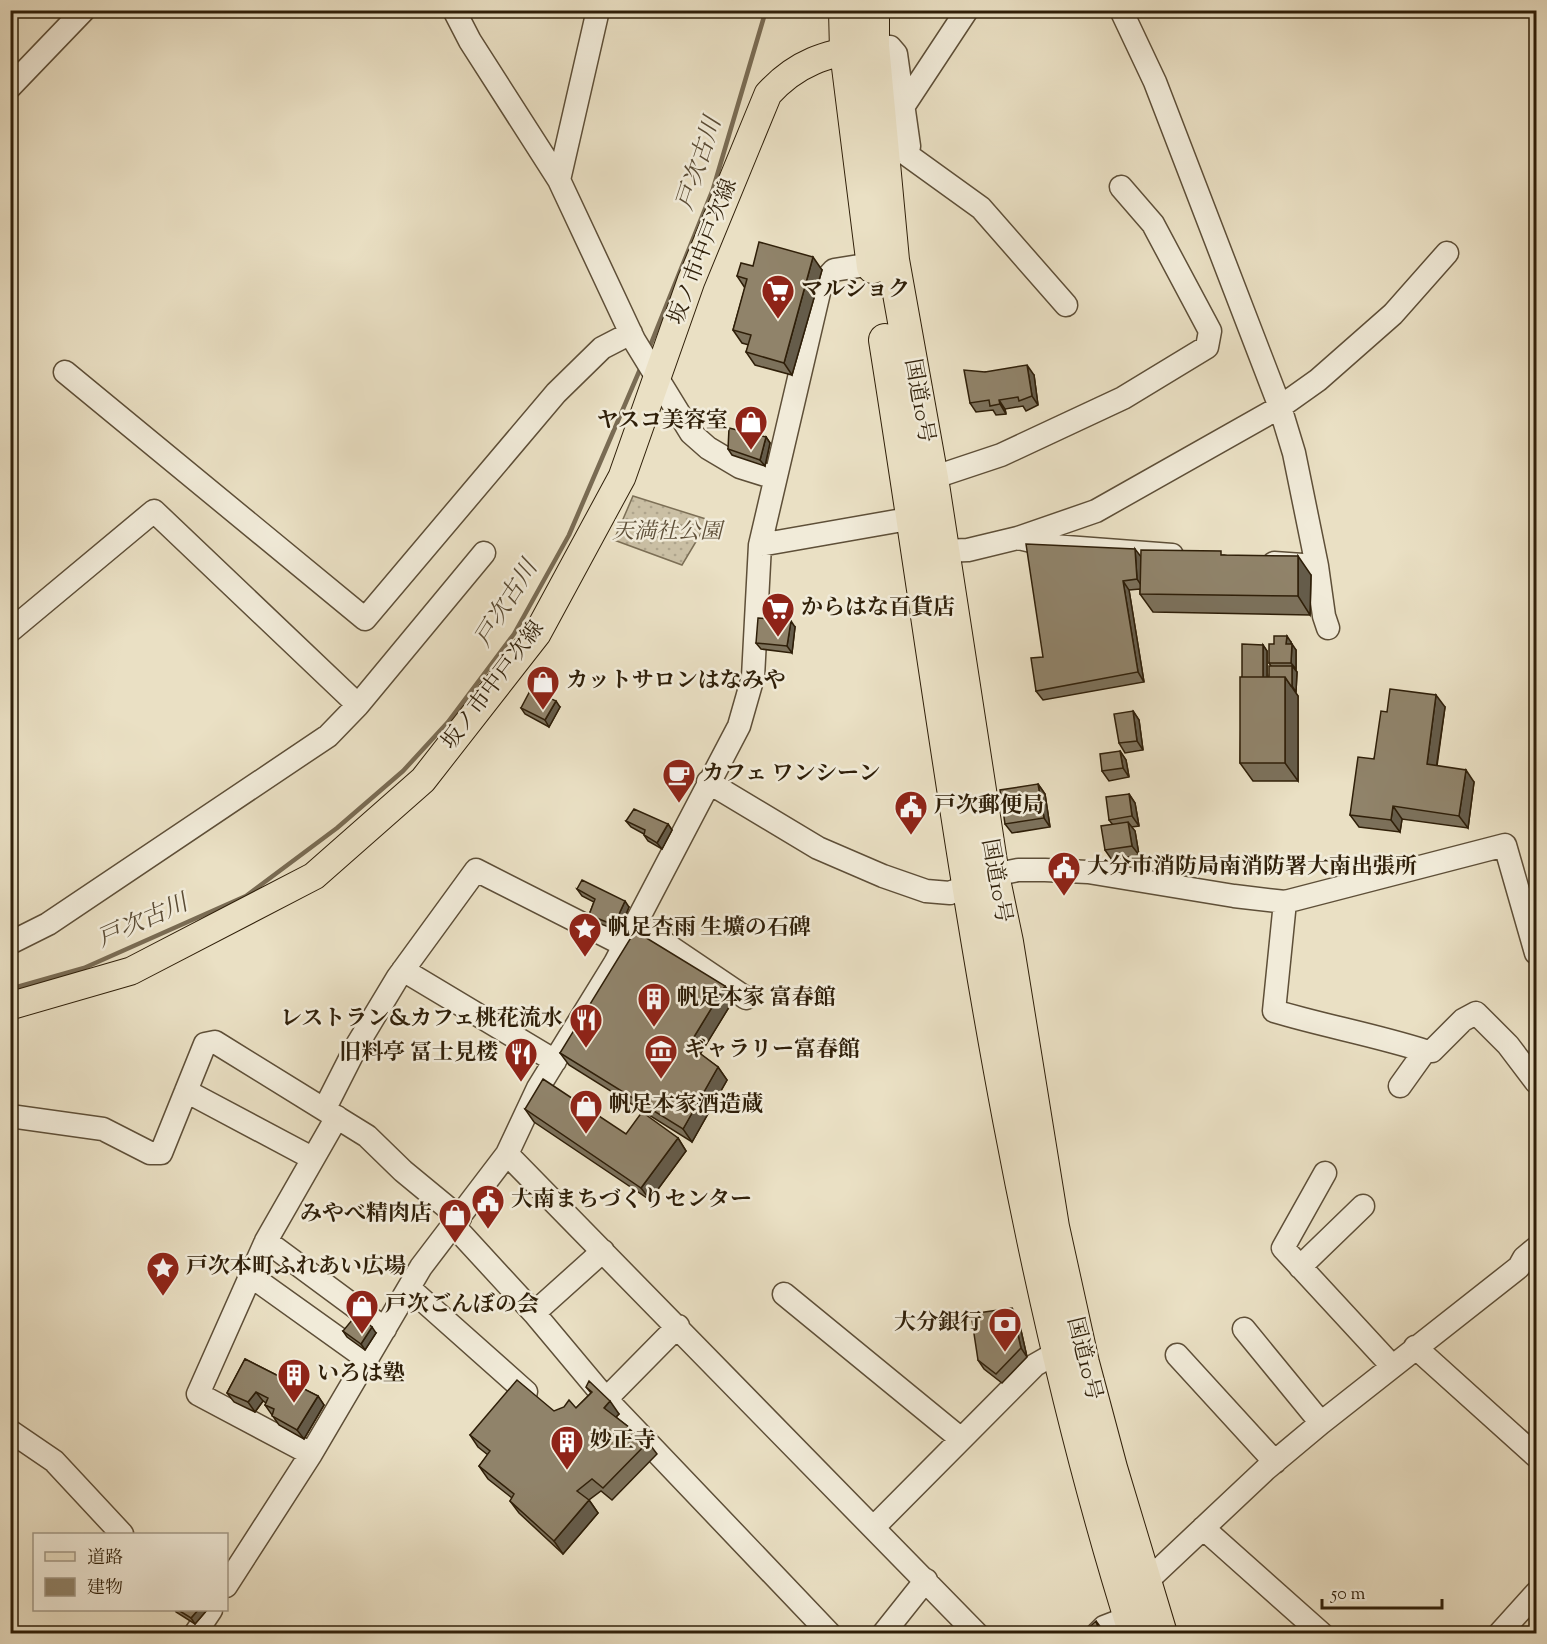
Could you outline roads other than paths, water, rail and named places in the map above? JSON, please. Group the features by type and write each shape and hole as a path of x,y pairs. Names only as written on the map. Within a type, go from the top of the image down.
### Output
{"highway":[{"name":"国道10号","path":"845,10 892,150 883,263 932,478 944,551 980,881"},
{"name":"国道10号","path":"873,10 859,48 914,518 980,881 1007,942 1053,1227 1068,1350 1100,1521 1132,1625"},
{"name":"国道10号","path":"1068,1350 1111,1468 1161,1634"}],"main road":[{"name":"坂ノ市中戸次線","path":"10,1006 131,971 314,876 423,780 537,634 622,477 652,373 768,94 786,75 819,58 859,48"}],"street":[{"path":"10,87 84,10"},
{"path":"454,10 470,41 559,180 632,336 652,373 691,433 708,448 741,467 775,478"},
{"path":"559,180 598,10"},
{"path":"903,107 967,10"},
{"path":"1121,10 1155,82 1280,407 1293,453 1328,628"},
{"path":"859,48 890,47 896,54 909,146 892,150"},
{"path":"892,150 981,208 1066,305"},
{"path":"932,478 1001,455 1122,398 1207,347 1210,332 1153,224 1121,187"},
{"path":"944,551 968,550 1018,538 1096,511 1280,407 1318,380 1393,314 1448,253"},
{"path":"228,1584 311,1454 421,1267 507,1154 538,1088 624,945 739,726 753,677 760,545 821,284 834,270 883,263"},
{"path":"65,372 365,619 556,393 602,348 632,336"},
{"path":"10,631 154,511 358,705"},
{"path":"760,545 914,518"},
{"path":"1018,538 1053,546 1191,556"},
{"path":"10,944 48,924 328,736 358,705 484,553"},
{"path":"1248,561 1317,566"},
{"path":"708,782 818,848 883,876 926,891 950,893 1018,870 1088,872 1285,902 1505,845 1536,953"},
{"path":"311,1454 198,1394 266,1241 312,1158 357,1045 403,970 476,870 624,945"},
{"path":"1285,902 1274,1011 1317,1024 1373,1035 1425,1051 1432,1051 1463,1020 1476,1014 1508,1045 1536,1082"},
{"path":"635,923 746,998"},
{"path":"403,970 555,1061"},
{"path":"10,1116 102,1129 150,1153 161,1153 205,1044 215,1042 331,1112 367,1136 457,1222 606,1399 830,1634"},
{"path":"1400,1086 1425,1051"},
{"path":"186,1091 312,1158"},
{"path":"507,1154 678,1326 977,1634"},
{"path":"1325,1173 1283,1248 1392,1366"},
{"path":"1300,1267 1363,1206"},
{"path":"266,1241 385,1329"},
{"path":"1146,1582 1275,1462 1415,1347 1520,1267 1524,1258 1536,1248"},
{"path":"534,1312 603,1251"},
{"path":"251,1276 367,1359"},
{"path":"409,1288 526,1392"},
{"path":"784,1294 961,1439"},
{"path":"606,1399 678,1326"},
{"path":"1244,1329 1321,1423"},
{"path":"1415,1347 1536,1456"},
{"path":"874,1527 1035,1365 1068,1350"},
{"path":"1177,1355 1275,1462"},
{"path":"10,1431 54,1461 121,1533"},
{"path":"1203,1528 1322,1634"},
{"path":"883,1634 926,1580"},
{"path":"1499,1634 1536,1593"},
{"path":"195,1634 210,1611"},
{"path":"1097,1634 1104,1627 1132,1625"}],"waterway":[{"name":"戸次古川","path":"648,351 713,189 766,10"},
{"name":"戸次古川","path":"10,989 84,968 246,896 337,828 403,771 448,722 514,634 569,535 641,367"}],"place":[{"name":"マルショク","path":"778,320"},
{"name":"ヤスコ美容室","path":"751,451"},
{"name":"からはな百貨店","path":"778,638"},
{"name":"カットサロンはなみや","path":"543,711"},
{"name":"カフェ ワンシーン","path":"679,804"},
{"name":"戸次郵便局","path":"911,836"},
{"name":"大分市消防局南消防署大南出張所","path":"1064,897"},
{"name":"帆足杏雨 生壙の石碑","path":"585,958"},
{"name":"帆足本家 富春館","path":"654,1028"},
{"name":"レストラン&カフェ桃花流水","path":"586,1049"},
{"name":"ギャラリー富春館","path":"661,1080"},
{"name":"旧料亭 冨士見楼","path":"521,1083"},
{"name":"帆足本家酒造蔵","path":"586,1135"},
{"name":"大南まちづくりセンター","path":"488,1230"},
{"name":"みやべ精肉店","path":"455,1244"},
{"name":"戸次本町ふれあい広場","path":"163,1297"},
{"name":"戸次ごんぼの会","path":"362,1335"},
{"name":"大分銀行","path":"1005,1353"},
{"name":"いろは塾","path":"294,1404"},
{"name":"妙正寺","path":"567,1471"}],"park label":[{"name":"天満社公園","path":"667,533"}]}
